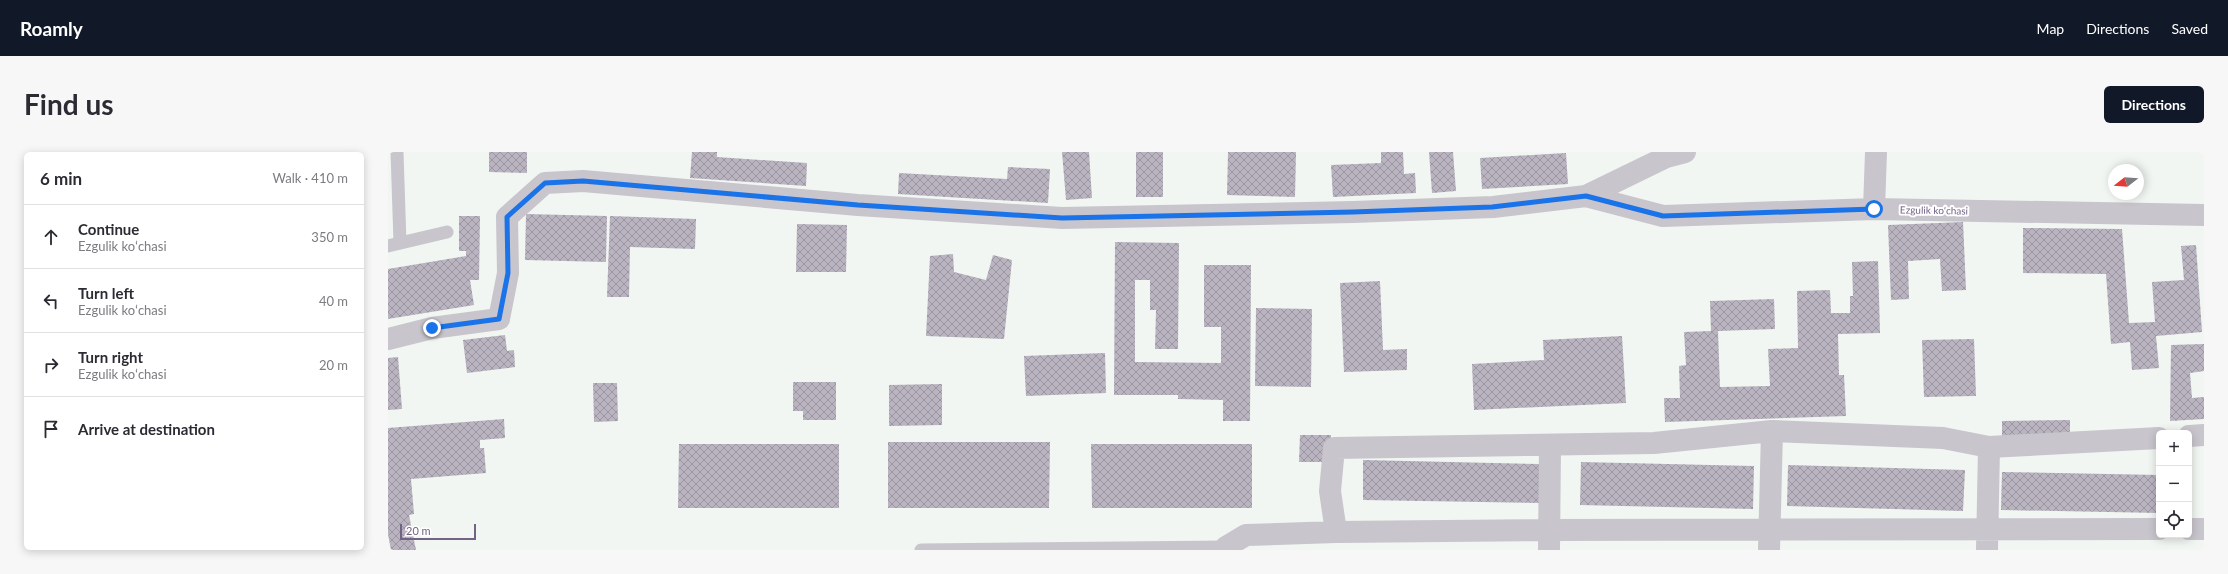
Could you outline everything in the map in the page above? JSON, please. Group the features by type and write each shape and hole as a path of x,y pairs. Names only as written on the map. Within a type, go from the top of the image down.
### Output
{"street":[{"path":"1586,196 1666,157 1685,152"},
{"path":"1874,209 1876,152"},
{"name":"Ezgulik koʻchasi","path":"388,339 432,328 499,319 508,273 507,217 545,183 583,181 858,205 1062,218 1353,212 1492,207 1586,196 1663,216 1874,209 2204,215"},
{"path":"1769,540 1772,431"},
{"path":"1336,532 1330,491 1334,448 1550,446 1654,443 1772,431 1943,438 1989,447 2156,438"},
{"path":"2192,436 2204,435"},
{"path":"1549,540 1550,446"},
{"path":"1987,540 1989,447"},
{"path":"1226,548 1246,535 1336,532 1549,540 1987,540 2156,529"},
{"path":"2192,529 2204,529"}],"lane":[{"path":"397,152 394,244 447,232"},
{"path":"921,550 1226,548"}],"building":[{"path":"489,152 527,152 527,173 489,172"},
{"path":"692,152 717,152 717,157 807,163 806,186 690,178"},
{"path":"1062,152 1089,152 1092,198 1066,200"},
{"path":"1136,152 1163,152 1163,197 1136,197"},
{"path":"1228,152 1296,152 1295,197 1227,195"},
{"path":"1381,152 1403,152 1404,174 1415,173 1416,193 1333,197 1331,165 1381,163"},
{"path":"1429,152 1453,152 1456,191 1432,193"},
{"path":"1566,153 1568,184 1482,189 1480,158"},
{"path":"1008,167 1050,169 1048,203 898,194 899,173 1007,179"},
{"path":"526,214 607,216 606,262 525,260"},
{"path":"459,216 480,216 479,280 470,280 474,305 388,319 388,269 466,256 466,251 459,251"},
{"path":"610,216 696,219 695,249 630,247 629,297 607,297"},
{"path":"1963,222 1966,290 1942,291 1940,259 1908,261 1909,299 1891,300 1888,225"},
{"path":"797,224 847,225 846,272 796,272"},
{"path":"2023,228 2122,229 2129,323 2155,322 2152,282 2184,280 2181,246 2196,245 2202,332 2156,336 2159,368 2132,370 2130,342 2111,344 2106,274 2023,273"},
{"path":"1115,242 1179,243 1178,349 1155,349 1156,310 1150,310 1150,280 1135,280 1135,362 1221,363 1221,327 1204,327 1204,265 1251,265 1250,421 1223,421 1223,400 1178,399 1178,395 1114,395"},
{"path":"953,254 954,272 986,280 993,255 1012,260 1004,339 926,336 930,256"},
{"path":"1878,261 1880,333 1838,334 1839,375 1844,375 1846,416 1665,422 1664,398 1680,398 1679,366 1686,365 1684,332 1711,331 1710,301 1774,299 1775,329 1718,331 1720,387 1770,386 1768,349 1798,348 1797,291 1830,290 1831,313 1850,313 1850,296 1853,296 1852,262"},
{"path":"1380,281 1383,350 1407,349 1407,370 1344,372 1340,283"},
{"path":"1256,308 1312,309 1311,387 1255,386"},
{"path":"505,335 507,351 514,350 515,367 467,373 463,340"},
{"path":"1622,336 1626,403 1474,410 1472,364 1544,360 1543,340"},
{"path":"1974,339 1976,396 1924,397 1922,340"},
{"path":"2204,344 2204,371 2190,373 2192,398 2204,397 2204,419 2170,421 2171,345"},
{"path":"1105,353 1106,393 1026,396 1024,356"},
{"path":"398,357 402,409 388,410 388,358"},
{"path":"793,382 836,382 836,420 803,420 803,411 793,411"},
{"path":"593,383 617,383 618,421 594,422"},
{"path":"942,384 942,425 889,426 889,385"},
{"path":"504,419 505,438 480,440 480,448 484,448 486,473 411,479 414,514 409,515 416,550 391,550 388,534 388,428"},
{"path":"2070,420 2070,439 2002,439 2002,421"},
{"path":"1300,435 1331,435 1331,462 1299,462"},
{"path":"888,442 1050,442 1049,508 888,508"},
{"path":"679,444 839,444 839,508 678,508"},
{"path":"1091,444 1252,444 1252,508 1092,508"},
{"path":"1363,460 1540,464 1540,503 1363,500"},
{"path":"1581,462 1754,466 1753,509 1580,505"},
{"path":"1788,465 1965,470 1963,511 1787,506"},
{"path":"2002,472 2156,475 2156,513 2001,510"}],"route":[{"path":"432,328 499,319 508,273 507,217 545,183 583,181 974,214 1062,218 1353,212 1492,207 1586,196 1663,216 1874,209"}]}
